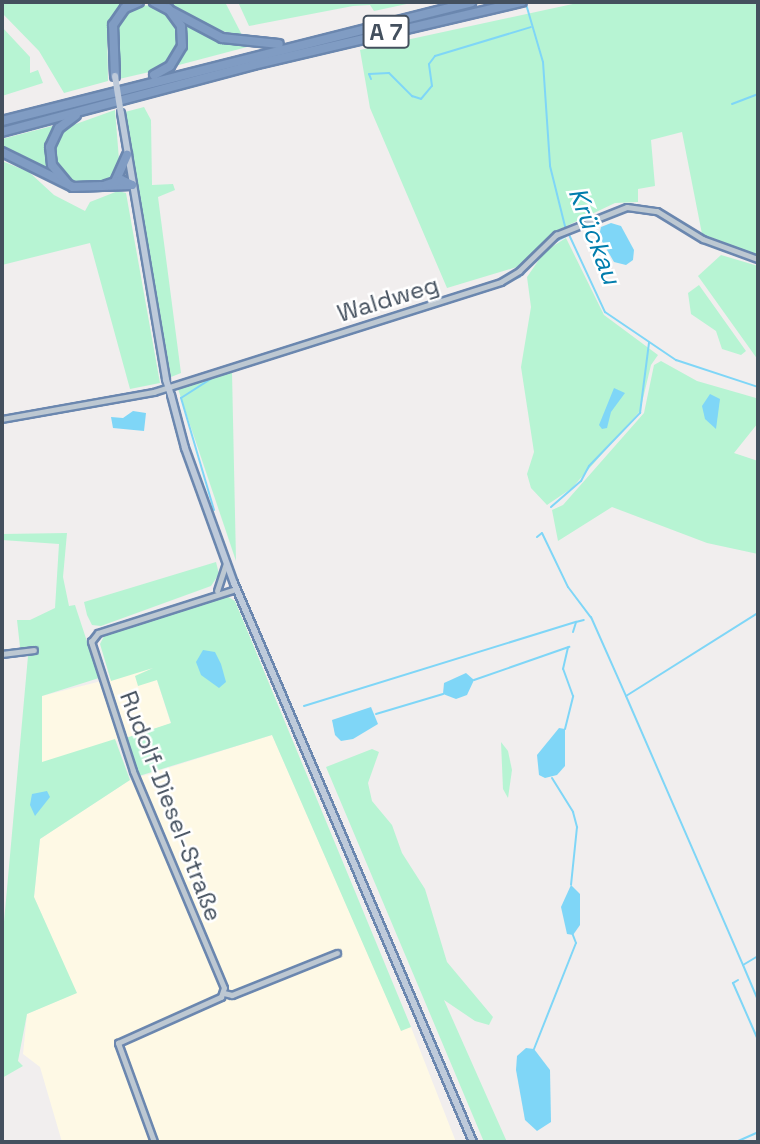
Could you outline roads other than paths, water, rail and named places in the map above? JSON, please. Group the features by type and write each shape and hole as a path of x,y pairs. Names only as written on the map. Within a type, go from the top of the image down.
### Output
{"highway":[{"path":"115,76 113,25 125,8 139,2"},
{"path":"153,2 166,6 235,42 296,43"},
{"name":"A 7","path":"2,121 296,43 471,2"},
{"name":"A 7","path":"2,132 89,108 521,2"},
{"path":"127,86 163,71 178,57 181,26 166,6"},
{"path":"69,185 52,165 50,144 63,124 89,108"},
{"path":"2,152 69,185 132,185"},
{"path":"115,181 127,155"},
{"path":"103,186 115,181 132,185"}],"main road":[{"path":"115,76 166,380 226,562 473,1142"}],"street":[{"name":"Waldweg","path":"2,419 155,392 501,282 560,234 618,210 643,206 703,239 758,259"},
{"path":"217,592 225,579 226,562"},
{"name":"Rudolf-Diesel-Straße","path":"224,993 133,771 91,642 98,632 236,586"},
{"path":"2,654 34,650"},
{"path":"154,1142 118,1043 224,993 232,995 337,953"}],"water":[{"path":"611,223 621,226 634,250 633,260 626,265 614,262 599,236 601,227"},
{"path":"614,388 625,393 611,412 607,428 602,429 599,425"},
{"path":"710,394 720,399 716,429 705,419 702,406"},
{"path":"133,411 146,413 144,431 113,428 111,417 123,418"},
{"path":"203,650 215,652 221,664 226,682 219,688 201,675 196,662"},
{"path":"466,673 474,680 467,695 456,699 443,694 444,683"},
{"path":"371,707 378,724 353,739 341,741 335,735 332,720"},
{"path":"559,728 565,729 565,766 557,775 545,778 539,775 537,755"},
{"path":"47,791 50,797 35,816 30,805 32,794"},
{"path":"571,885 580,894 580,925 573,935 567,934 561,907"},
{"path":"526,1048 534,1049 550,1070 551,1122 537,1131 525,1120 516,1070 517,1056"}],"waterway":[{"name":"Krückau","path":"526,4 543,62 550,166 565,226 605,312 676,360 758,387"},
{"path":"371,79 369,74 389,73 412,96 421,99 432,86 429,64 435,56 531,27"},
{"path":"732,104 758,94"},
{"path":"549,245 566,236"},
{"path":"523,274 543,251"},
{"path":"504,283 520,277"},
{"path":"551,507 581,481 589,466 640,413 649,343"},
{"path":"214,510 181,398 220,373"},
{"path":"537,537 542,533 568,587 591,617 626,696 758,613"},
{"path":"573,632 576,622 584,620"},
{"path":"304,706 576,622"},
{"path":"474,680 569,647"},
{"path":"565,729 573,696 563,669 568,648"},
{"path":"376,714 443,694"},
{"path":"626,696 743,965"},
{"path":"552,778 573,812 577,827 571,885"},
{"path":"534,1049 576,943 573,935"},
{"path":"758,956 743,965 758,1000"},
{"path":"738,980 733,983 758,1040"},
{"path":"736,1142 758,1132"}]}
